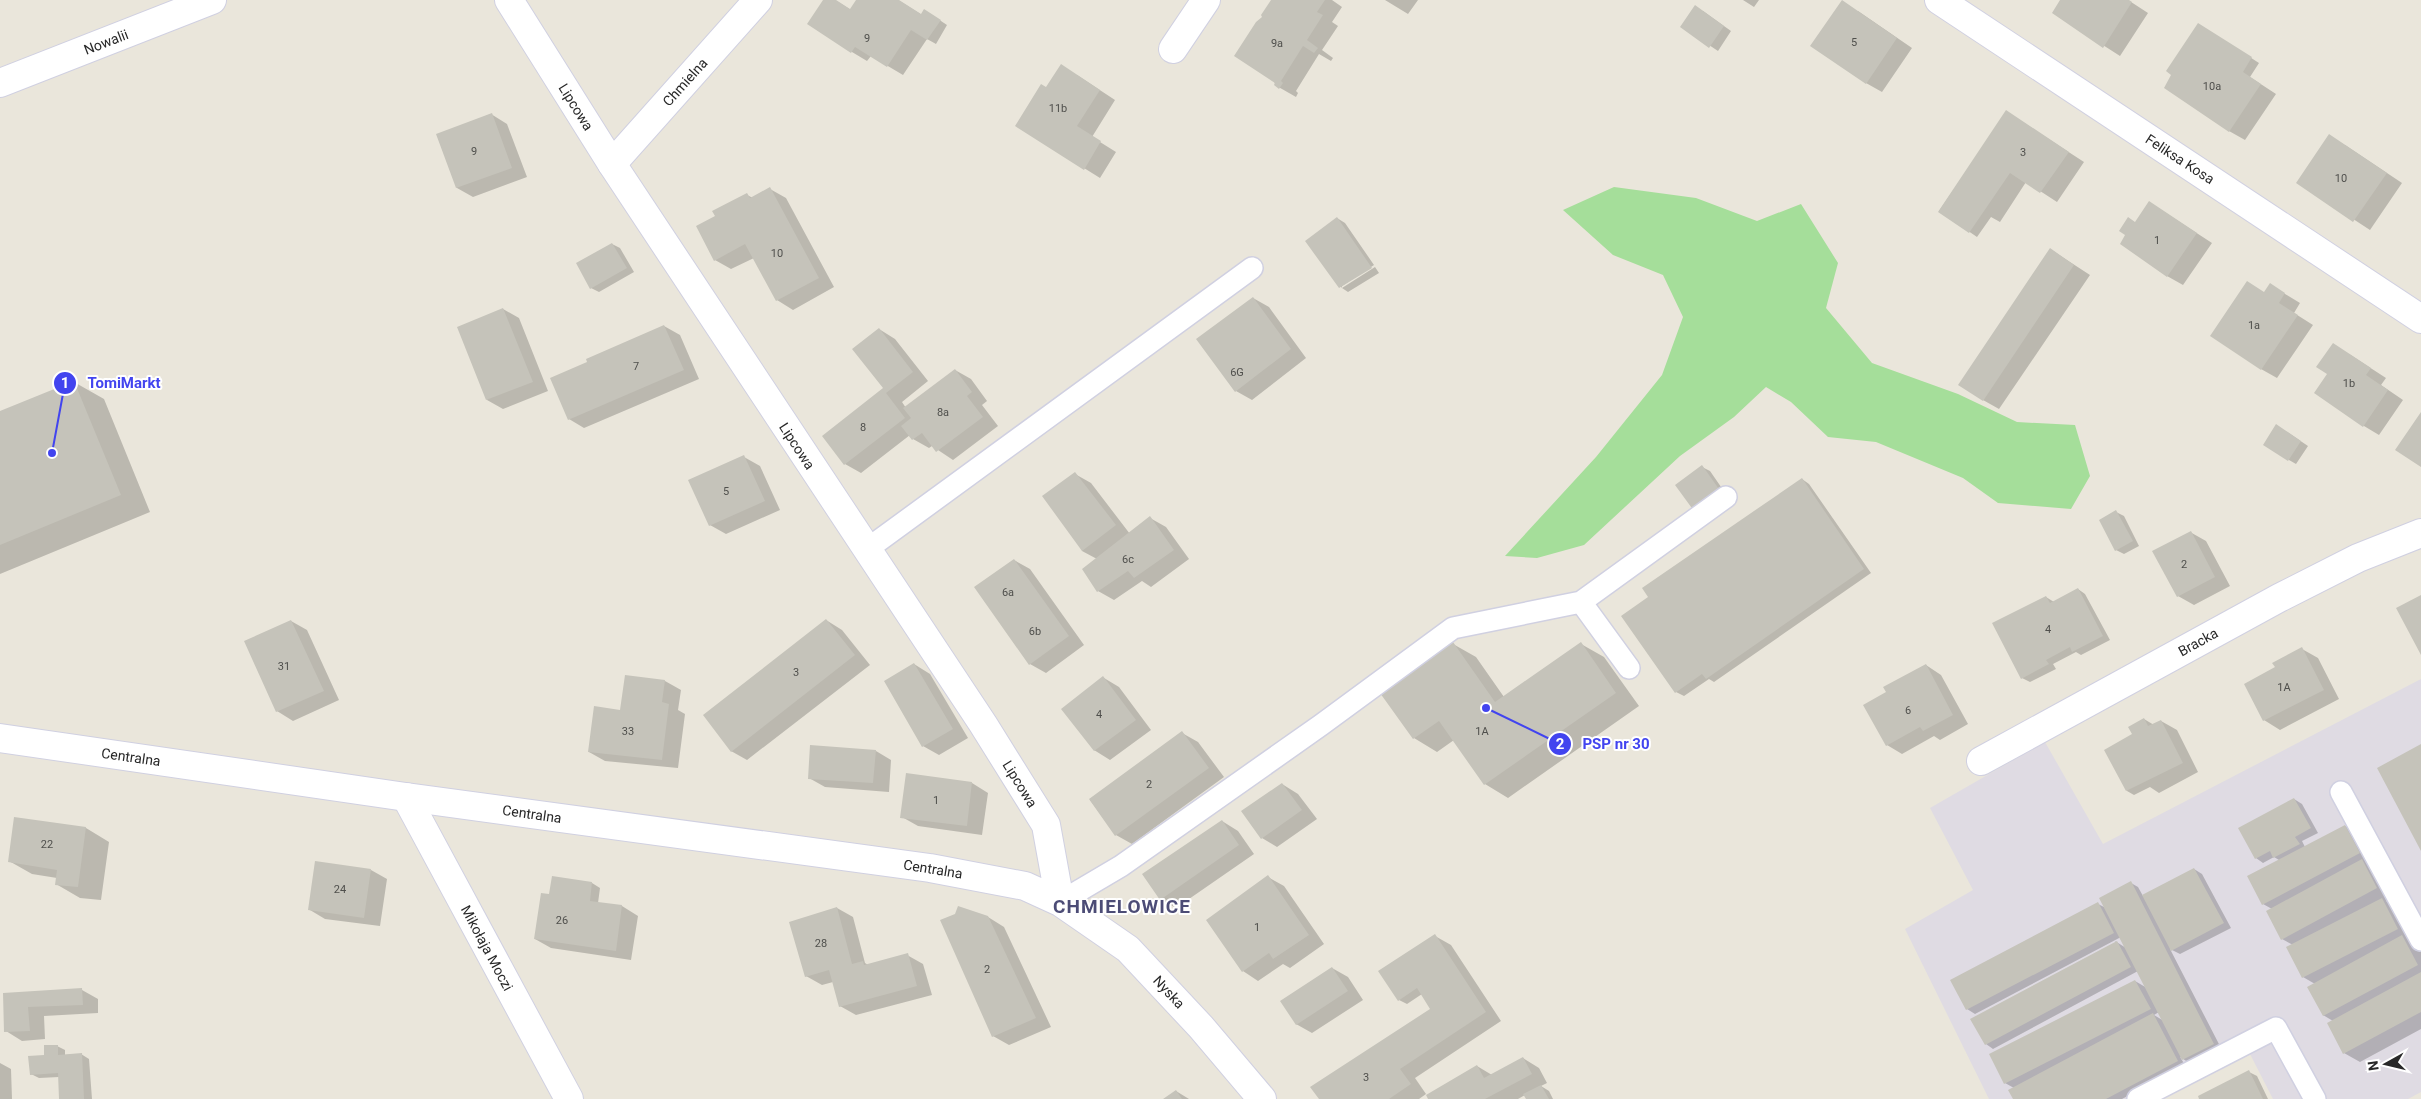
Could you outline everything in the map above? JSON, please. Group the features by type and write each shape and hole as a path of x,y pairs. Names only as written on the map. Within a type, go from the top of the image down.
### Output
{"street":[{"name":"Nowalii","path":"0,83 212,0"},
{"name":"Lipcowa","path":"509,0 612,164 983,724 1046,826 1060,902"},
{"name":"Chmielna","path":"612,164 758,0"},
{"path":"1173,49 1206,0"},
{"name":"Feliksa Kosa","path":"1939,0 2421,319"},
{"name":"Bracka","path":"1981,761 2279,598 2358,558 2421,533"},
{"name":"Centralna","path":"0,738 930,868 1025,886 1060,902"},
{"name":"Mikołaja Moczi","path":"406,796 569,1099"},
{"name":"Nyska","path":"1060,902 1128,949 1201,1027 1262,1099"}],"lane":[{"path":"866,550 1252,268"},
{"path":"1060,902 1121,866 1321,725 1453,628 1581,602 1726,497"},
{"path":"1581,602 1629,668"},
{"path":"2341,792 2421,940"},
{"path":"2138,1099 2276,1028 2315,1099"}],"shaded area":[{"path":"2421,679 2421,1092 2408,1099 2273,1099 2250,1054 2161,1099 1989,1099 1905,929 1973,890 1930,808 2045,742 2103,844"}],"green space":[{"path":"1614,187 1696,198 1757,221 1801,204 1838,263 1826,308 1872,363 1958,394 2017,422 2075,425 2090,476 2071,509 1998,503 1963,478 1876,442 1828,437 1791,402 1766,387 1734,417 1680,456 1584,545 1537,558 1505,556 1596,457 1662,375 1683,317 1663,275 1613,255 1563,210"}],"building":[{"path":"823,0 836,0 850,9 856,0 899,0 921,14 924,9 941,20 927,40 911,30 887,67 855,47 851,53 807,24"},
{"path":"1271,0 1325,0 1317,12 1323,15 1307,40 1318,48 1314,53 1303,46 1281,81 1283,83 1279,89 1274,85 1275,83 1234,56 1256,22 1262,17 1261,15"},
{"path":"1842,0 1897,38 1866,84 1810,46"},
{"path":"2060,0 2129,0 2132,2 2103,48 2052,13"},
{"path":"1695,5 1724,26 1709,48 1680,27"},
{"path":"2198,23 2252,57 2243,72 2261,84 2229,132 2164,88 2171,75 2166,71"},
{"path":"1061,64 1100,90 1077,126 1101,141 1084,170 1015,126 1041,84 1046,87"},
{"path":"2006,110 2069,152 2040,193 2010,173 1969,233 1938,212"},
{"path":"492,113 512,168 456,188 436,134"},
{"path":"2329,134 2387,173 2353,222 2296,183"},
{"path":"770,187 819,278 776,301 745,244 714,261 696,226 715,216 712,211 747,193 750,198"},
{"path":"2149,201 2197,233 2167,277 2120,244 2125,235 2119,231 2128,217 2135,222"},
{"path":"1337,217 1372,268 1339,288 1305,241"},
{"path":"612,243 627,268 590,289 576,263"},
{"path":"2050,248 2074,265 1983,401 1958,385"},
{"path":"2247,281 2264,292 2270,283 2285,293 2279,303 2298,315 2261,370 2210,336"},
{"path":"1253,297 1291,349 1235,392 1196,339"},
{"path":"503,308 533,382 486,400 457,327"},
{"path":"664,325 684,370 568,420 550,378 587,362 586,359"},
{"path":"879,328 913,372 886,393 905,418 844,465 822,436 883,388 852,349"},
{"path":"2333,343 2371,368 2366,375 2388,390 2363,427 2314,393 2327,374 2316,367"},
{"path":"955,369 972,392 967,396 983,417 936,452 922,433 912,440 901,426 911,418 903,408"},
{"path":"74,381 121,495 0,545 0,411"},
{"path":"2421,412 2421,467 2395,450"},
{"path":"2276,424 2301,441 2288,461 2263,445"},
{"path":"744,455 765,501 709,526 688,480"},
{"path":"1702,465 1721,492 1694,511 1675,485"},
{"path":"1075,472 1116,525 1082,551 1042,496"},
{"path":"1802,478 1864,569 1706,679 1702,674 1675,693 1621,616 1648,597 1642,588"},
{"path":"2116,510 2133,541 2115,551 2099,520"},
{"path":"1150,516 1174,550 1134,578 1128,571 1097,592 1082,569"},
{"path":"2191,531 2215,577 2177,597 2152,551"},
{"path":"1014,559 1069,636 1029,665 974,587"},
{"path":"2078,588 2103,636 2072,652 2070,647 2046,660 2049,664 2021,679 1992,623 2046,596 2050,603"},
{"path":"2421,595 2421,655 2396,608"},
{"path":"826,619 855,655 731,752 703,715"},
{"path":"291,620 324,691 276,712 244,641"},
{"path":"1453,642 1495,702 1581,642 1616,693 1484,785 1439,721 1413,739 1380,693"},
{"path":"2302,647 2324,690 2263,721 2244,684 2275,667 2272,663"},
{"path":"914,663 953,729 922,747 884,681"},
{"path":"1926,664 1953,715 1923,731 1920,727 1886,746 1863,705 1886,692 1883,687"},
{"path":"625,675 665,680 662,702 669,704 662,760 588,752 594,706 620,710"},
{"path":"1103,676 1136,720 1094,751 1061,709"},
{"path":"2144,718 2148,726 2161,720 2183,763 2126,791 2104,750 2132,734 2128,727"},
{"path":"1182,731 1209,768 1115,836 1089,799"},
{"path":"2421,744 2421,851 2377,768"},
{"path":"810,745 876,750 873,783 808,779"},
{"path":"906,773 972,782 967,826 900,818"},
{"path":"1282,783 1302,810 1261,839 1241,811"},
{"path":"2294,798 2311,828 2295,837 2300,844 2273,858 2270,851 2255,859 2238,828"},
{"path":"14,817 86,827 78,887 55,885 57,870 8,862"},
{"path":"1222,820 1239,845 1160,900 1142,874"},
{"path":"2345,825 2360,853 2262,905 2247,876"},
{"path":"2362,859 2377,888 2281,940 2266,911"},
{"path":"315,861 371,869 364,918 308,910"},
{"path":"2194,868 2224,923 2171,951 2142,895"},
{"path":"1268,875 1309,935 1273,959 1269,953 1242,972 1206,920"},
{"path":"552,876 592,882 590,901 622,905 616,951 534,939 541,893 549,894"},
{"path":"2131,881 2214,1044 2182,1060 2099,898"},
{"path":"2382,898 2398,929 2302,978 2286,947"},
{"path":"2098,902 2114,933 1966,1010 1950,980"},
{"path":"958,906 988,916 1036,1018 992,1037 940,920 955,914"},
{"path":"837,907 852,964 863,961 864,965 908,953 917,986 839,1007 829,970 805,977 789,922"},
{"path":"1435,934 1486,1012 1400,1069 1411,1084 1389,1099 1319,1099 1310,1087 1430,1009 1417,988 1398,1001 1378,971"},
{"path":"2402,935 2418,965 2323,1016 2307,987"},
{"path":"2117,941 2131,967 1985,1045 1970,1019"},
{"path":"1332,967 1348,991 1296,1025 1280,1001"},
{"path":"2421,972 2421,1012 2343,1054 2327,1023"},
{"path":"2135,980 2151,1009 2004,1084 1989,1054"},
{"path":"82,988 83,1005 28,1007 30,1031 4,1032 3,993"},
{"path":"2153,1013 2178,1061 2106,1099 2013,1099 2008,1090"},
{"path":"44,1045 58,1045 58,1055 82,1053 84,1099 59,1099 58,1073 30,1075 28,1056 44,1055"},
{"path":"1523,1057 1532,1074 1485,1099 1428,1099 1426,1095 1477,1065 1484,1078"},
{"path":"2249,1070 2263,1099 2199,1099 2198,1096"},
{"path":"1541,1085 1549,1099 1526,1099 1523,1094"},
{"path":"1176,1090 1182,1099 1163,1099"}],"place":[{"name":"TomiMarkt","path":"52,453"},
{"name":"PSP nr 30","path":"1486,708"}],"district":[{"name":"CHMIELOWICE","path":"1122,906"}]}
